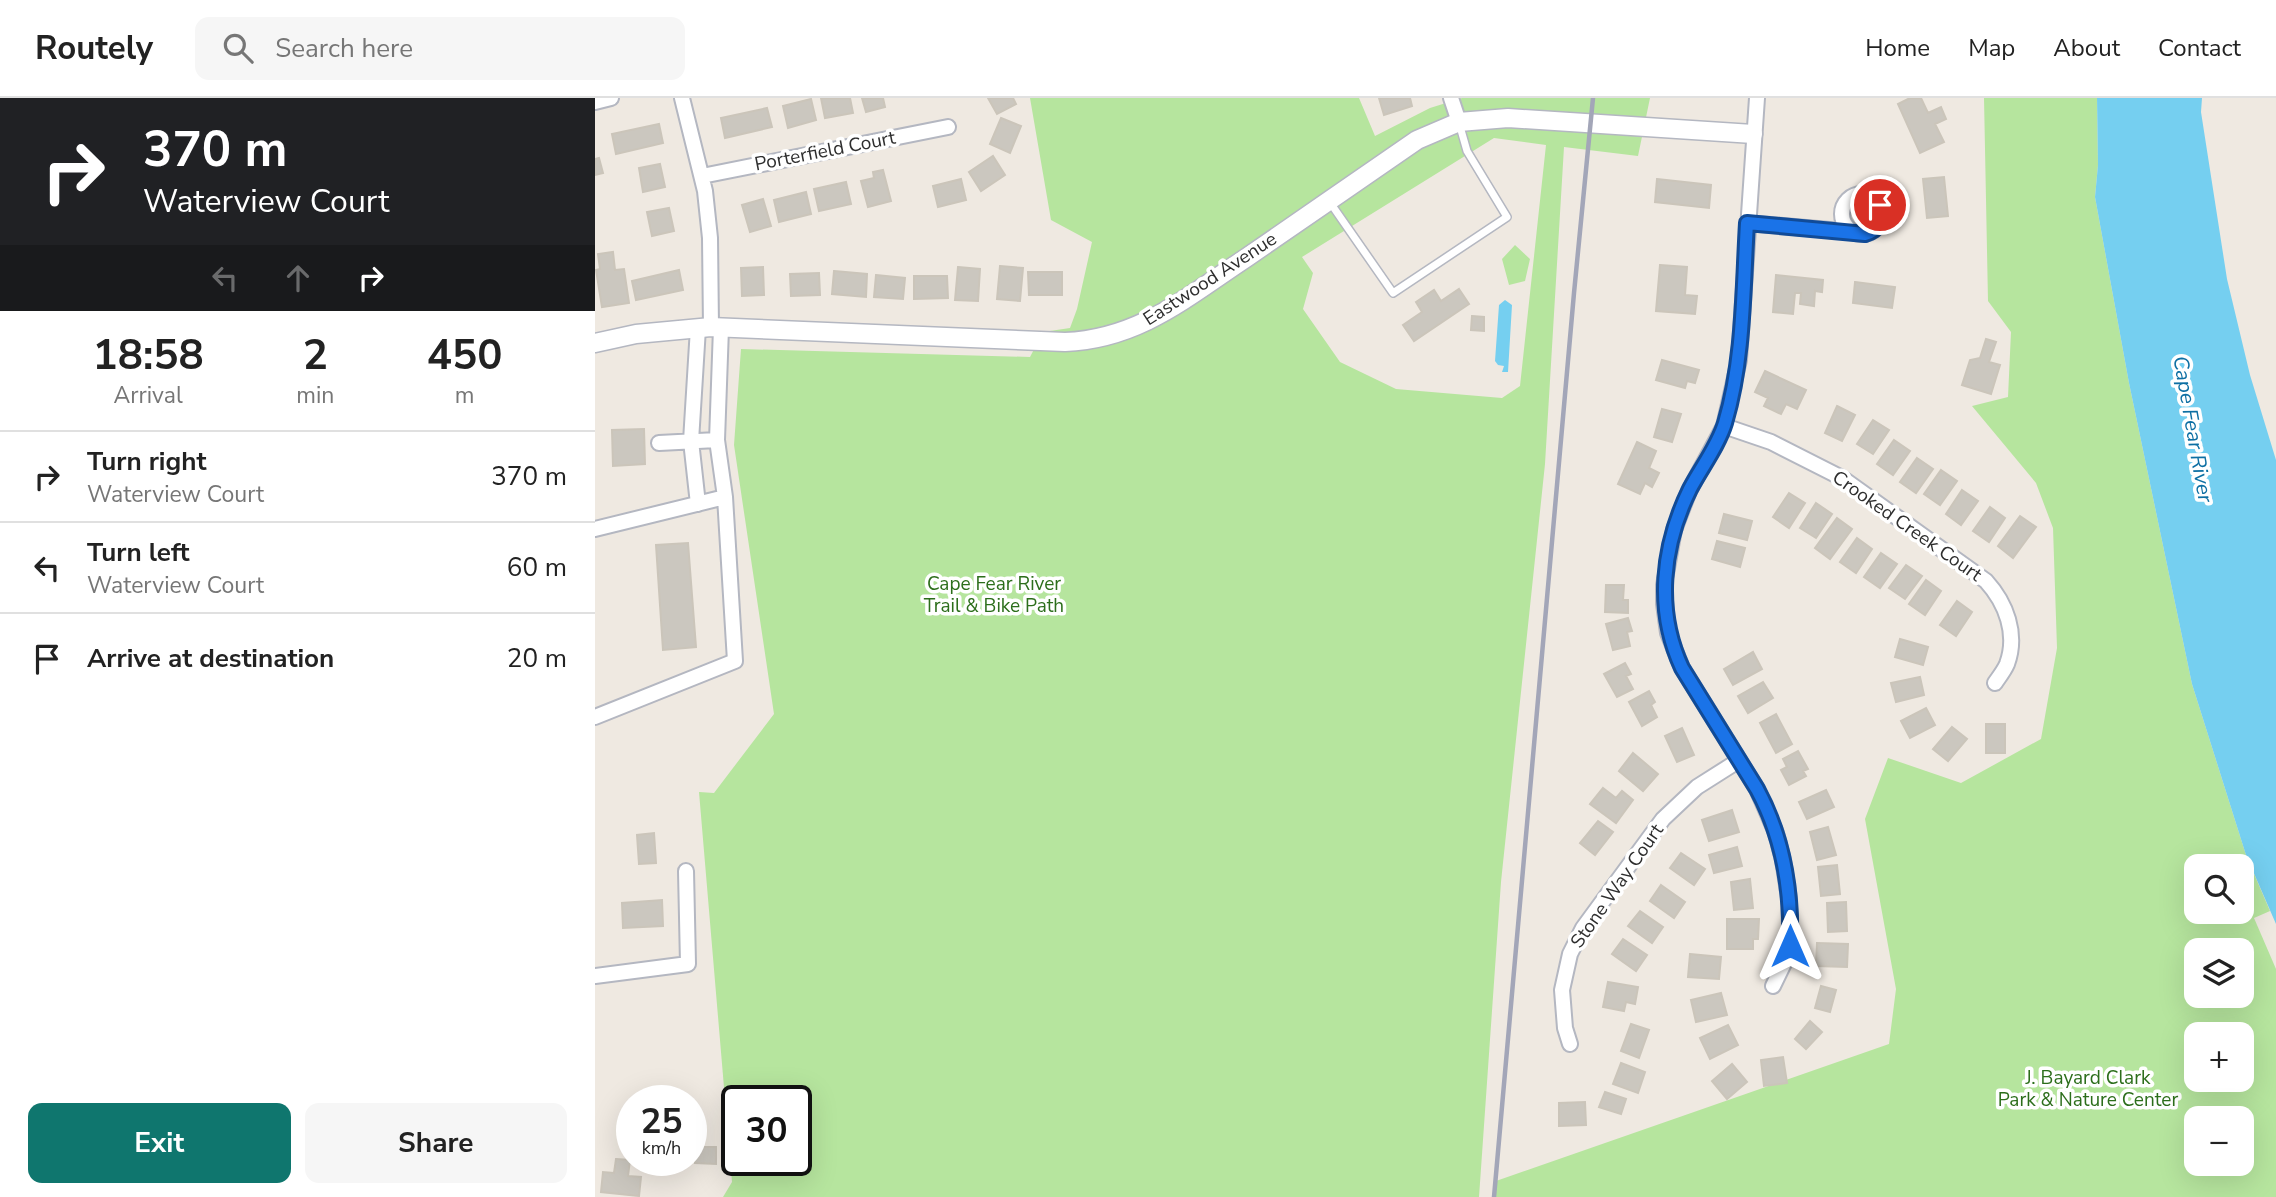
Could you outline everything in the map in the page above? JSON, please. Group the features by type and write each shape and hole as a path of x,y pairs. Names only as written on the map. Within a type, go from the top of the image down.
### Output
{"street":[{"path":"595,102 611,98"},
{"path":"595,718 735,661 726,497 717,440 710,328 710,238 702,176 682,98"},
{"path":"1451,98 1459,122"},
{"path":"1756,98 1739,360 1724,426 1689,491 1674,530 1664,585 1664,604 1668,633 1682,668 1766,806 1776,833 1789,898 1790,946 1773,986"},
{"name":"Eastwood Avenue","path":"595,343 636,334 710,328 1065,342 1103,338 1121,333 1173,308 1417,140 1459,122 1509,118 1753,134"},
{"name":"Porterfield Court","path":"702,176 948,127"},
{"path":"1747,223 1853,232"},
{"path":"698,504 691,441 710,328"},
{"name":"Crooked Creek Court","path":"1724,426 1772,442 1842,478 1986,581 2000,596 2010,628 2011,647 2007,665 1995,683"},
{"path":"659,443 717,440"},
{"path":"595,529 726,497"},
{"name":"Stone Way Court","path":"1570,1044 1565,1028 1562,990 1570,954 1583,928 1663,819 1697,787 1738,761"},
{"path":"595,976 688,964 685,871"}],"lane":[{"path":"1328,201 1392,293 1507,217 1467,151 1459,122"}],"green space":[{"name":"Cape Fear River Trail & Bike Path","path":"1030,98 1359,98 1375,136 1430,108 1462,98 1650,98 1638,156 1564,147 1545,464 1501,882 1479,1197 723,1197 732,1182 731,1176 812,1176 812,1085 724,1085 699,792 714,793 774,714 734,445 741,349 1030,357 1043,332 1070,328 1092,242 1051,220","holes":["1494,138 1546,145 1520,386 1502,398 1396,389 1340,362 1303,309 1313,273 1302,257"]},
{"name":"J. Bayard Clark Park & Nature Center","path":"1984,98 2097,98 2098,165 2095,197 2129,383 2192,684 2246,854 2184,854 2184,924 2254,924 2254,918 2276,969 2276,1197 1494,1197 1496,1181 1889,1044 1896,989 1865,819 1888,758 1961,783 2041,739 2057,648 2053,528 2036,483 1972,406 2008,397 2011,332 1988,301"},
{"path":"1515,245 1530,259 1525,281 1509,285 1502,259"},
{"path":"2254,874 2270,911 2254,918"}],"water":[{"name":"Cape Fear River","path":"2097,98 2202,98 2201,112 2227,279 2250,375 2276,460 2276,924 2254,873 2254,854 2246,854 2192,684 2129,383 2095,197 2098,165"},
{"path":"1505,300 1512,305 1508,372 1502,372 1504,366 1495,361 1499,305"}],"building":[{"path":"821,98 850,98 853,113 825,118"},
{"path":"862,98 883,98 885,107 866,112"},
{"path":"988,98 1013,98 1016,104 997,114"},
{"path":"1379,98 1410,98 1412,106 1384,115"},
{"path":"1910,98 1921,98 1928,113 1941,107 1946,119 1935,124 1944,142 1920,153 1898,104"},
{"path":"811,99 816,120 788,128 783,106"},
{"path":"767,108 772,127 725,138 721,118"},
{"path":"1001,118 1021,126 1010,153 990,144"},
{"path":"659,124 663,143 616,154 612,134"},
{"path":"993,156 1005,175 981,191 969,172"},
{"path":"599,158 603,173 595,175 595,159"},
{"path":"660,164 665,187 643,192 639,168"},
{"path":"883,170 891,201 868,207 861,181 874,178 873,172"},
{"path":"1944,177 1948,216 1927,218 1923,179"},
{"path":"961,179 966,200 938,207 933,186"},
{"path":"1657,179 1711,185 1709,208 1655,202"},
{"path":"846,182 851,204 819,211 814,189"},
{"path":"806,192 811,214 779,222 774,200"},
{"path":"763,199 771,226 750,232 742,205"},
{"path":"669,208 674,231 652,236 647,212"},
{"path":"613,252 615,270 624,269 629,303 602,307 596,270 600,269 598,254"},
{"path":"1660,265 1687,267 1685,295 1697,296 1695,314 1656,311"},
{"path":"1000,266 1023,268 1020,301 997,299"},
{"path":"763,267 764,295 742,296 741,268"},
{"path":"958,267 980,269 978,301 955,300"},
{"path":"679,270 683,290 636,300 632,281"},
{"path":"834,271 867,274 866,297 832,294"},
{"path":"1028,272 1062,272 1062,295 1029,295"},
{"path":"819,273 820,295 791,296 790,274"},
{"path":"876,275 905,278 903,299 874,297"},
{"path":"1776,275 1823,280 1822,292 1815,291 1814,306 1800,304 1801,293 1795,293 1793,314 1773,312"},
{"path":"914,276 947,276 948,298 914,299"},
{"path":"1855,282 1895,287 1892,308 1853,303"},
{"path":"1459,289 1469,304 1414,341 1403,325 1422,312 1416,302 1434,290 1441,301"},
{"path":"1472,316 1484,317 1484,331 1471,330"},
{"path":"1986,339 1996,342 1989,362 2000,365 1991,394 1962,385 1970,360 1980,358"},
{"path":"1662,360 1699,370 1695,383 1687,381 1685,388 1656,380"},
{"path":"1765,371 1806,390 1797,409 1786,404 1781,414 1764,406 1768,398 1755,392"},
{"path":"1837,406 1855,415 1842,441 1825,433"},
{"path":"1662,409 1681,414 1672,442 1654,437"},
{"path":"1873,420 1889,430 1873,454 1857,444"},
{"path":"644,429 645,464 613,466 612,430"},
{"path":"1894,440 1910,451 1893,475 1877,464"},
{"path":"1637,442 1656,451 1649,468 1659,473 1652,487 1645,483 1640,494 1618,484"},
{"path":"1917,458 1933,469 1916,493 1900,482"},
{"path":"1941,470 1957,481 1940,505 1924,494"},
{"path":"1962,490 1978,501 1961,525 1946,514"},
{"path":"1789,493 1805,503 1789,528 1773,517"},
{"path":"1816,503 1832,514 1816,538 1800,528"},
{"path":"1990,507 2005,518 1989,542 1973,531"},
{"path":"1724,514 1752,521 1747,540 1719,533"},
{"path":"2020,516 2036,527 2013,558 1998,546"},
{"path":"1837,518 1852,529 1830,559 1815,548"},
{"path":"1857,538 1872,549 1856,573 1840,562"},
{"path":"1717,541 1745,548 1740,567 1712,559"},
{"path":"688,543 696,647 663,650 656,545"},
{"path":"1881,553 1897,564 1880,588 1864,577"},
{"path":"1906,565 1922,576 1905,599 1889,588"},
{"path":"1926,580 1941,591 1925,615 1909,604"},
{"path":"1606,585 1624,585 1623,600 1628,600 1628,613 1605,612"},
{"path":"1957,601 1972,612 1956,636 1940,625"},
{"path":"1628,618 1632,631 1627,632 1630,646 1613,650 1606,624"},
{"path":"1900,639 1928,647 1923,665 1895,657"},
{"path":"1753,652 1762,669 1733,685 1724,669"},
{"path":"1625,663 1631,674 1626,676 1633,689 1617,697 1604,674"},
{"path":"1920,677 1924,695 1896,702 1891,683"},
{"path":"1763,682 1773,698 1748,713 1738,696"},
{"path":"1649,691 1655,702 1651,705 1657,717 1642,726 1629,702"},
{"path":"1926,708 1935,725 1910,738 1901,721"},
{"path":"1776,714 1792,744 1776,753 1760,723"},
{"path":"1986,724 2005,724 2005,753 1986,753"},
{"path":"1952,727 1967,739 1948,761 1933,749"},
{"path":"1682,728 1694,755 1677,762 1665,736"},
{"path":"1798,751 1808,769 1803,771 1806,776 1789,785 1781,770 1787,767 1783,759"},
{"path":"1633,753 1658,774 1643,791 1619,771"},
{"path":"1603,788 1616,798 1622,791 1633,800 1616,823 1590,804"},
{"path":"1826,790 1834,807 1807,819 1799,802"},
{"path":"1732,810 1739,832 1709,841 1702,820"},
{"path":"1598,821 1613,832 1595,855 1580,843"},
{"path":"1828,827 1836,855 1817,860 1810,832"},
{"path":"654,833 656,863 639,864 637,835"},
{"path":"1737,847 1742,866 1714,873 1709,855"},
{"path":"1681,853 1705,869 1694,885 1670,868"},
{"path":"1837,865 1840,894 1821,896 1818,867"},
{"path":"1750,879 1753,908 1734,910 1731,882"},
{"path":"1661,885 1685,902 1674,918 1650,901"},
{"path":"662,900 663,926 623,928 622,903"},
{"path":"1846,902 1847,931 1828,932 1827,903"},
{"path":"1640,911 1663,927 1652,943 1628,926"},
{"path":"1727,919 1759,919 1758,939 1753,939 1753,949 1727,949"},
{"path":"1623,939 1647,955 1636,971 1612,954"},
{"path":"1817,943 1848,944 1847,967 1816,966"},
{"path":"1690,954 1721,957 1719,979 1688,977"},
{"path":"1608,982 1638,987 1635,1004 1626,1002 1624,1011 1603,1007"},
{"path":"1821,986 1836,990 1830,1012 1815,1008"},
{"path":"1721,993 1727,1015 1696,1022 1691,1000"},
{"path":"1810,1021 1822,1032 1806,1049 1795,1039"},
{"path":"1631,1024 1649,1030 1639,1058 1621,1051"},
{"path":"1728,1025 1738,1045 1710,1059 1700,1038"},
{"path":"1783,1057 1787,1083 1764,1086 1761,1060"},
{"path":"1621,1063 1645,1072 1638,1093 1613,1084"},
{"path":"1732,1064 1747,1082 1727,1099 1712,1081"},
{"path":"1605,1092 1626,1099 1621,1114 1599,1107"},
{"path":"1585,1102 1586,1125 1559,1126 1559,1103"},
{"path":"707,1147 716,1147 716,1164 707,1164"},
{"path":"616,1159 616,1176 641,1177 639,1196 601,1192 603,1172 614,1173"}],"railway":[{"path":"1494,1197 1593,98"}],"route":[{"path":"1790,946 1789,898 1776,833 1757,789 1674,651 1668,633 1664,585 1674,530 1689,491 1724,426 1739,360 1747,223 1865,234 1876,229 1880,223 1880,205"}]}
